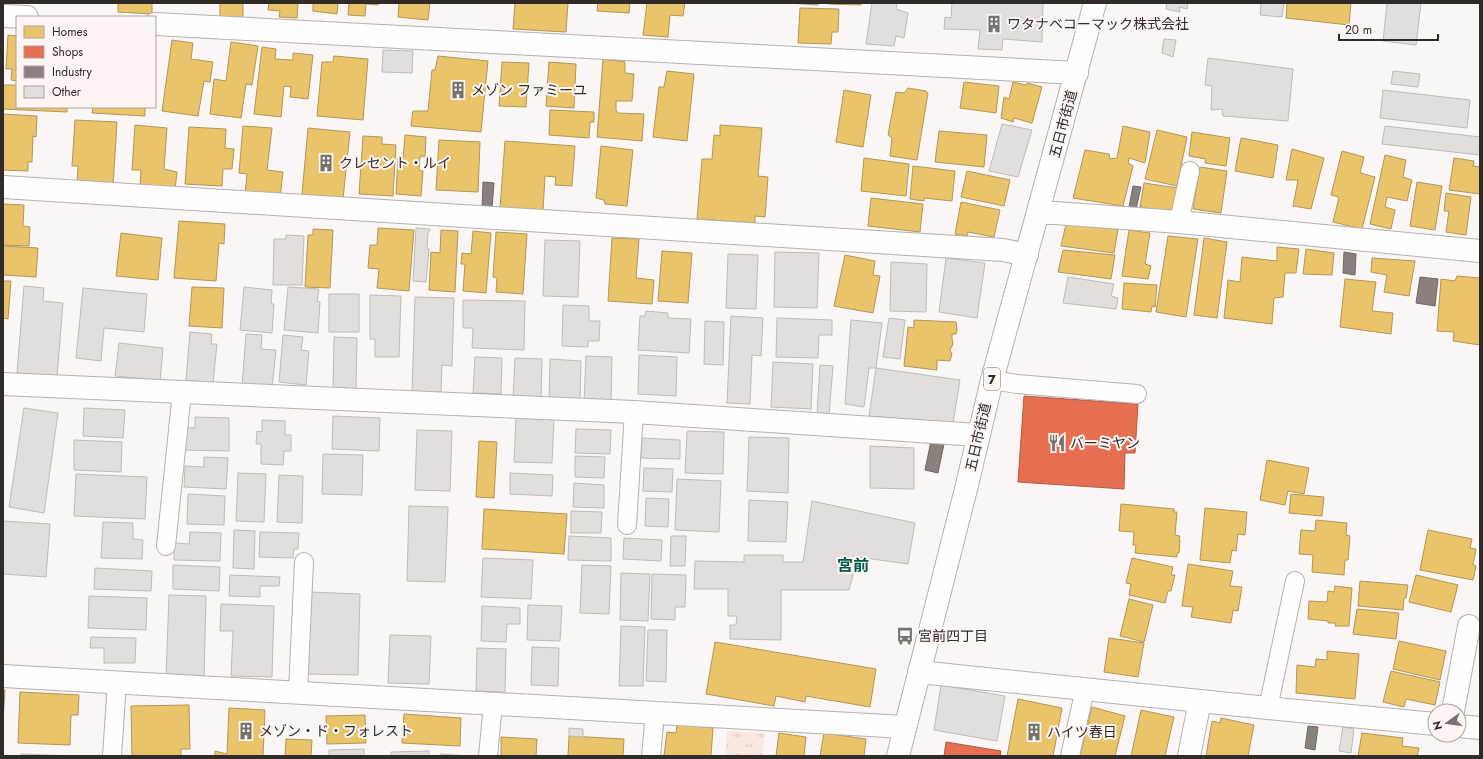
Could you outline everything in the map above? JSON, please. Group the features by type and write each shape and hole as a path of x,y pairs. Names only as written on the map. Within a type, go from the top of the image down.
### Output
{"street":[{"name":"五日市街道","path":"898,756 966,489 992,380 1095,3"},
{"path":"3,16 16,17"},
{"path":"156,24 1076,73"},
{"path":"3,187 1004,250 1027,255"},
{"path":"1038,213 1179,222 1480,251"},
{"path":"3,384 634,412 978,435"},
{"path":"1455,703 1469,626"},
{"path":"920,672 1427,723"},
{"path":"3,676 905,727"},
{"path":"1189,756 1200,700"},
{"path":"1467,727 1480,728"}],"lane":[{"path":"1179,222 1190,171"},
{"path":"992,380 1017,384 1137,394"},
{"path":"166,546 182,392"},
{"path":"627,525 634,412"},
{"path":"298,692 304,562"},
{"path":"1268,708 1295,581"},
{"path":"112,756 117,682"},
{"path":"1070,756 1085,689"},
{"path":"488,756 493,704"},
{"path":"651,756 655,712"}],"green space":[{"path":"727,731 764,733 763,756 725,756"}],"building: Homes":[{"path":"118,3 152,3 152,14 118,12"},
{"path":"220,3 243,3 243,19 220,17"},
{"path":"269,3 298,3 297,18 279,17 280,11 268,10"},
{"path":"313,3 338,3 337,14 313,11"},
{"path":"349,3 379,3 378,5 366,4 365,16 348,15"},
{"path":"399,3 430,3 428,20 398,17"},
{"path":"515,3 568,3 566,32 513,29"},
{"path":"598,3 630,3 629,13 597,11"},
{"path":"647,3 685,3 683,16 670,15 668,37 643,35"},
{"path":"789,3 818,3 818,5"},
{"path":"861,3 861,5 828,4"},
{"path":"1287,3 1351,3 1349,25 1286,18"},
{"path":"800,8 839,9 838,32 832,32 831,44 798,43"},
{"path":"8,35 16,36 16,81 11,80 12,69 6,69"},
{"path":"172,40 193,43 191,59 213,62 210,82 204,81 198,116 162,111"},
{"path":"231,42 258,46 252,85 246,84 241,118 210,114 214,79 226,81"},
{"path":"262,47 276,49 275,59 293,60 293,53 313,55 308,99 290,97 291,87 284,86 281,117 254,114"},
{"path":"334,56 368,59 363,120 317,116 322,62 333,62"},
{"name":"メゾン ファミーユ","path":"438,56 488,61 481,132 411,126 413,111 428,111 432,70 435,70"},
{"path":"603,59 625,62 625,73 634,74 632,101 616,101 616,110 618,113 644,114 642,141 597,137"},
{"path":"502,62 529,63 526,107 499,106"},
{"path":"549,62 576,64 574,108 546,106"},
{"path":"667,71 694,74 687,141 653,137 659,87 664,87"},
{"path":"964,82 999,86 996,113 960,108"},
{"path":"1013,82 1026,85 1027,83 1042,87 1032,123 1014,118 1013,122 1001,118 1004,97 1009,99"},
{"path":"3,85 16,85 16,108 67,108 67,112 3,109"},
{"path":"908,88 926,91 928,93 917,160 890,156 892,138 888,135 896,92 904,93"},
{"path":"844,90 871,95 863,147 836,142"},
{"path":"93,108 145,108 145,116 92,113"},
{"path":"550,110 594,112 594,122 590,122 589,138 549,135"},
{"path":"3,114 37,116 36,137 33,136 32,162 28,162 28,171 3,170"},
{"path":"75,120 117,122 113,186 77,183 78,166 72,166"},
{"path":"135,125 167,128 164,169 177,172 175,190 140,186 141,170 132,170"},
{"path":"720,125 762,128 758,176 768,177 765,217 755,216 755,223 697,219 702,159 712,159 714,135 720,136"},
{"path":"243,126 272,128 267,170 283,172 280,198 245,194 247,174 239,173"},
{"path":"1123,126 1150,132 1145,163 1129,158 1128,163 1133,166 1123,206 1073,198 1085,150 1109,154 1110,159 1117,158"},
{"path":"189,127 226,129 225,148 234,149 232,169 223,169 222,186 185,184"},
{"name":"クレセント・ルイ","path":"308,128 350,132 343,199 302,194"},
{"path":"1157,130 1187,137 1177,186 1145,179"},
{"path":"939,131 987,135 984,167 935,162"},
{"path":"1192,132 1230,138 1226,166 1205,163 1206,159 1189,156"},
{"path":"405,135 426,137 425,157 420,156 419,170 423,171 421,196 396,194 398,158 403,158"},
{"path":"363,136 382,137 382,144 396,145 393,196 359,194"},
{"path":"1241,138 1278,145 1273,178 1235,171"},
{"path":"439,140 480,142 478,192 436,190"},
{"path":"505,141 575,146 572,186 555,185 556,177 545,176 543,211 500,208"},
{"path":"601,146 633,150 627,206 605,204 604,200 596,198"},
{"path":"1292,149 1324,158 1311,209 1293,206 1298,180 1286,180"},
{"path":"1342,151 1364,157 1360,173 1375,177 1362,229 1333,222 1339,197 1331,195"},
{"path":"1385,155 1406,160 1403,177 1412,180 1407,201 1387,197 1385,207 1395,210 1391,229 1370,224"},
{"path":"864,158 909,164 906,196 861,191"},
{"path":"1454,158 1474,161 1473,166 1480,167 1480,194 1449,190"},
{"path":"913,166 955,171 952,201 924,198 924,201 910,199"},
{"path":"1200,167 1227,171 1221,213 1193,209"},
{"path":"967,171 1010,180 1004,206 961,197"},
{"path":"1417,182 1442,186 1435,230 1410,226"},
{"path":"1144,183 1178,188 1173,211 1168,209 1167,213 1140,207"},
{"path":"1446,193 1471,197 1466,235 1446,232 1449,211 1444,211"},
{"path":"871,198 923,204 920,232 868,226"},
{"path":"961,202 1000,210 994,237 968,232 967,236 955,234"},
{"path":"3,204 24,205 23,226 30,227 29,246 3,245"},
{"path":"179,221 225,224 224,244 219,243 216,281 174,278"},
{"path":"1066,224 1118,229 1114,253 1061,246"},
{"path":"378,228 414,230 409,291 377,288 379,269 368,268 370,245 377,245"},
{"path":"313,229 333,230 330,288 305,287 308,235 313,235"},
{"path":"441,230 458,231 455,292 429,290 431,252 440,253"},
{"path":"1129,230 1150,233 1145,264 1151,266 1148,279 1122,276"},
{"path":"473,231 491,233 486,293 463,291 465,264 461,264 462,253 471,254"},
{"path":"496,232 527,234 523,294 496,292 497,278 493,277"},
{"path":"121,233 162,238 158,280 116,276"},
{"path":"1168,236 1198,239 1186,317 1156,312"},
{"path":"612,238 639,239 636,278 654,280 652,304 608,301"},
{"path":"1204,238 1227,242 1217,318 1194,315"},
{"path":"3,246 38,248 36,277 3,275"},
{"path":"1277,247 1299,249 1296,273 1285,273 1283,297 1274,298 1272,324 1224,318 1228,280 1240,282 1242,257 1277,261"},
{"path":"1306,249 1334,253 1332,275 1303,274"},
{"path":"1063,250 1115,255 1111,279 1058,272"},
{"path":"662,251 692,253 688,303 658,301"},
{"path":"845,255 875,261 873,275 880,276 873,313 834,306"},
{"path":"1372,258 1415,261 1409,296 1384,292 1387,275 1371,272"},
{"path":"1457,276 1480,278 1480,345 1453,341 1454,332 1437,331 1441,279 1455,281"},
{"path":"1345,279 1376,282 1372,311 1393,313 1391,334 1340,327"},
{"path":"3,281 11,281 8,319 3,318"},
{"path":"1124,283 1157,285 1155,307 1152,306 1151,312 1122,309"},
{"path":"192,287 224,288 222,328 189,326"},
{"path":"914,320 956,322 957,330 956,334 952,334 953,344 950,350 952,354 950,361 937,360 937,370 904,366 908,327 914,328"},
{"path":"479,441 497,442 494,498 476,497"},
{"path":"1267,460 1309,468 1304,494 1288,491 1285,505 1260,500"},
{"path":"1291,494 1324,497 1322,516 1289,513"},
{"path":"1121,504 1174,509 1174,512 1177,512 1175,535 1180,536 1179,553 1177,553 1177,557 1135,553 1136,545 1133,545 1134,532 1119,531"},
{"path":"1205,508 1247,512 1245,535 1238,534 1236,551 1232,550 1230,563 1200,560"},
{"path":"484,509 567,514 564,554 482,549"},
{"path":"1316,520 1347,523 1346,535 1350,536 1348,560 1345,560 1344,575 1312,572 1313,555 1299,554 1301,530 1315,531"},
{"path":"1428,530 1472,539 1470,548 1476,549 1473,565 1476,566 1473,580 1420,570"},
{"path":"1132,558 1173,567 1171,575 1175,575 1171,591 1168,591 1165,603 1129,595 1131,584 1126,583"},
{"path":"1188,564 1233,571 1230,586 1242,587 1238,611 1233,610 1231,623 1191,617 1193,607 1182,606"},
{"path":"1416,575 1458,585 1451,612 1409,602"},
{"path":"1360,581 1408,585 1406,598 1404,598 1403,610 1358,606"},
{"path":"1335,586 1352,588 1349,626 1335,626 1336,623 1308,619 1309,601 1327,602 1328,591 1334,592"},
{"path":"1129,599 1153,605 1144,642 1120,636"},
{"path":"1357,609 1399,613 1396,639 1353,634"},
{"path":"1109,638 1144,643 1138,677 1104,672"},
{"path":"1399,641 1446,651 1440,680 1393,669"},
{"path":"715,642 876,669 870,707 806,696 805,702 776,696 774,706 706,694"},
{"path":"1327,651 1359,654 1355,699 1296,693 1297,665 1315,667 1316,659 1327,660"},
{"path":"1391,671 1440,682 1435,703 1427,703 1406,699 1404,707 1383,702"},
{"path":"3,690 5,690 3,721"},
{"path":"20,692 79,695 78,715 71,715 70,745 18,743"},
{"name":"ハイツ春日","path":"1018,699 1062,708 1053,756 1007,756"},
{"path":"189,705 190,749 181,749 181,756 132,756 131,706"},
{"path":"1092,707 1125,716 1115,756 1080,756"},
{"name":"メゾン・ド・フォレスト","path":"229,708 265,710 263,756 215,756 215,751 227,754"},
{"path":"1141,710 1174,717 1165,756 1131,756"},
{"path":"404,714 461,718 460,746 402,743"},
{"path":"365,715 366,743 327,744 326,716"},
{"path":"1221,718 1254,725 1248,756 1206,756 1212,721 1220,723"},
{"path":"677,724 713,728 711,756 664,756 667,732 676,733"},
{"path":"779,733 806,737 804,756 776,756"},
{"path":"824,733 866,739 864,756 820,756"},
{"path":"1362,733 1403,738 1402,746 1419,748 1417,756 1358,756"},
{"path":"569,736 624,739 623,756 568,756"},
{"path":"501,737 537,739 536,756 501,756"},
{"path":"286,739 312,740 311,756 285,756"}],"building: Shops":[{"path":"1024,396 1138,404 1135,453 1125,453 1124,489 1018,482"},
{"path":"946,742 1001,751 1000,756 944,756"}],"building: Industry":[{"path":"483,182 494,183 492,208 482,208"},
{"path":"1133,186 1141,187 1136,209 1129,207"},
{"path":"1344,252 1356,254 1355,275 1343,273"},
{"path":"1420,277 1438,279 1435,306 1416,303"},
{"path":"931,441 944,444 938,473 925,470"},
{"path":"1308,726 1318,727 1315,750 1305,748"}],"building: Other":[{"path":"872,3 897,3 896,9 908,13 904,38 896,36 894,46 866,44"},
{"name":"ワタナベコーマック株式会社","path":"952,3 1043,3 1042,42 1003,39 1002,50 978,49 980,30 944,29 945,17 951,18"},
{"path":"1167,3 1188,3 1187,9 1179,7 1180,12 1166,9"},
{"path":"1261,3 1284,3 1282,17 1260,15"},
{"path":"1387,3 1421,3 1416,45 1383,41"},
{"path":"1164,39 1176,40 1173,57 1162,53"},
{"path":"383,50 413,51 412,73 382,72"},
{"path":"1208,58 1293,69 1288,121 1223,116 1222,109 1211,110 1212,86 1205,85"},
{"path":"1393,71 1420,74 1418,87 1391,84"},
{"path":"1383,90 1470,100 1467,128 1380,118"},
{"path":"1002,124 1032,130 1018,177 989,171"},
{"path":"1385,126 1480,137 1480,155 1382,144"},
{"path":"416,228 430,229 428,232 427,249 429,249 426,282 413,281"},
{"path":"286,235 304,236 302,285 273,285 274,239 286,239"},
{"path":"545,240 580,241 578,297 543,296"},
{"path":"775,252 819,253 817,308 774,307"},
{"path":"728,254 758,255 756,309 726,308"},
{"path":"946,258 985,263 977,318 939,312"},
{"path":"891,262 927,264 926,312 890,311"},
{"path":"1068,277 1114,284 1111,296 1118,298 1116,309 1063,303"},
{"path":"24,286 44,288 43,301 63,303 57,377 17,373"},
{"path":"244,287 272,290 271,304 274,304 272,333 240,330"},
{"path":"288,287 319,289 317,301 320,302 318,333 284,330"},
{"path":"83,288 147,294 144,332 104,328 101,361 76,358"},
{"path":"329,294 359,294 359,332 329,332"},
{"path":"370,295 401,296 399,357 375,357 375,339 370,339"},
{"path":"415,297 454,298 452,366 442,365 441,394 412,393"},
{"path":"463,300 525,301 524,350 472,348 473,328 463,328"},
{"path":"563,305 589,306 589,321 600,321 599,341 588,341 588,347 562,346"},
{"path":"646,311 668,313 668,318 691,319 689,353 638,350 640,316 645,316"},
{"path":"731,316 763,318 761,356 752,355 750,404 727,403"},
{"path":"777,318 832,320 832,335 819,335 818,358 776,357"},
{"path":"889,318 905,320 900,359 883,357"},
{"path":"851,320 882,323 876,368 869,368 864,407 845,404"},
{"path":"705,321 724,322 723,365 704,364"},
{"path":"190,332 212,334 211,344 217,344 213,383 186,380"},
{"path":"246,334 262,335 261,349 276,350 272,389 242,386"},
{"path":"283,335 303,337 301,350 309,351 306,385 279,382"},
{"path":"334,337 357,338 356,389 333,389"},
{"path":"119,343 163,348 160,381 115,376"},
{"path":"639,355 677,357 676,396 638,394"},
{"path":"586,356 612,357 611,405 584,404"},
{"path":"475,357 502,358 501,394 473,393"},
{"path":"515,358 542,359 541,400 513,399"},
{"path":"550,359 581,361 580,401 549,400"},
{"path":"773,362 813,364 811,409 771,407"},
{"path":"820,365 833,366 829,415 817,414"},
{"path":"876,368 960,380 953,423 869,416"},
{"path":"24,408 58,413 44,513 9,507"},
{"path":"84,408 125,410 123,438 83,436"},
{"path":"333,416 380,418 379,451 332,449"},
{"path":"195,417 229,418 229,451 180,450 180,427 195,428"},
{"path":"516,417 554,419 552,463 514,462"},
{"path":"262,420 285,421 285,435 291,435 291,451 284,451 283,465 261,464 261,444 256,444 257,431 262,432"},
{"path":"576,429 611,430 610,454 575,453"},
{"path":"417,430 452,431 450,491 415,490"},
{"path":"687,431 724,432 723,474 685,473"},
{"path":"749,437 789,438 788,493 747,491"},
{"path":"642,438 680,440 680,459 641,458"},
{"path":"74,440 122,442 121,472 74,470"},
{"path":"870,446 914,448 914,489 870,488"},
{"path":"323,454 363,455 362,495 322,494"},
{"path":"575,456 605,457 604,478 575,477"},
{"path":"204,457 228,458 226,489 184,487 185,466 204,467"},
{"path":"644,468 673,469 672,492 643,491"},
{"path":"238,473 266,474 264,522 236,521"},
{"path":"510,473 553,475 552,496 510,494"},
{"path":"76,474 147,477 145,519 74,516"},
{"path":"279,475 303,476 302,523 277,522"},
{"path":"677,479 721,481 719,532 675,530"},
{"path":"574,483 604,485 604,508 573,507"},
{"path":"188,494 225,496 224,525 187,524"},
{"path":"646,498 669,499 668,527 645,526"},
{"path":"749,500 788,502 786,542 748,541"},
{"path":"812,501 915,523 908,564 858,557 849,590 781,590 781,640 730,639 730,625 736,625 737,616 728,616 728,589 694,589 695,561 744,562 744,555 783,555 783,562 803,562"},
{"path":"409,506 448,507 445,582 407,581"},
{"path":"571,511 602,512 601,533 571,533"},
{"path":"3,521 50,524 46,577 3,574"},
{"path":"103,522 133,523 133,539 143,540 142,559 101,558"},
{"path":"234,530 255,531 254,569 233,568"},
{"path":"190,532 221,533 220,561 174,560 174,543 189,544"},
{"path":"260,532 299,533 298,549 294,549 293,558 259,557"},
{"path":"569,536 611,538 611,561 568,560"},
{"path":"671,536 686,536 685,566 670,566"},
{"path":"624,538 662,540 661,561 623,559"},
{"path":"483,558 533,560 531,599 481,597"},
{"path":"173,565 220,567 219,591 173,589"},
{"path":"582,565 611,566 609,614 580,613"},
{"path":"95,568 152,571 151,591 94,589"},
{"path":"621,573 650,574 648,621 620,620"},
{"path":"652,574 686,575 685,607 675,607 675,620 651,619"},
{"path":"230,575 280,577 279,586 260,586 260,597 229,596"},
{"path":"308,592 360,594 358,675 306,674"},
{"path":"169,595 206,596 204,679 166,678"},
{"path":"89,596 147,598 146,630 88,628"},
{"path":"221,604 274,606 272,677 231,676 233,631 220,631"},
{"path":"528,605 562,606 560,641 527,640"},
{"path":"482,606 520,608 520,624 507,624 506,642 481,641"},
{"path":"621,626 645,627 643,686 619,686"},
{"path":"648,630 667,630 666,682 646,681"},
{"path":"390,635 431,636 429,684 388,683"},
{"path":"91,637 136,638 135,663 104,663 104,648 90,648"},
{"path":"532,647 559,648 558,686 531,685"},
{"path":"477,648 506,649 505,692 476,691"},
{"path":"941,685 1005,696 997,741 934,730"},
{"path":"1343,727 1354,729 1351,753 1339,751"},
{"path":"569,728 583,729 583,737 569,736"},
{"path":"364,749 364,756 329,756 329,750"},
{"path":"429,751 429,756 391,756 391,752"},
{"path":"21,754 74,756 21,756"},
{"path":"440,754 470,756 440,756"}],"place":[{"name":"ワタナベコーマック株式会社","path":"994,24"},
{"name":"メゾン ファミーユ","path":"458,90"},
{"name":"クレセント・ルイ","path":"326,163"},
{"name":"バーミヤン","path":"1057,443"},
{"name":"宮前四丁目","path":"905,636"},
{"name":"メゾン・ド・フォレスト","path":"246,731"},
{"name":"ハイツ春日","path":"1034,732"}],"district":[{"name":"宮前","path":"853,565"}]}
